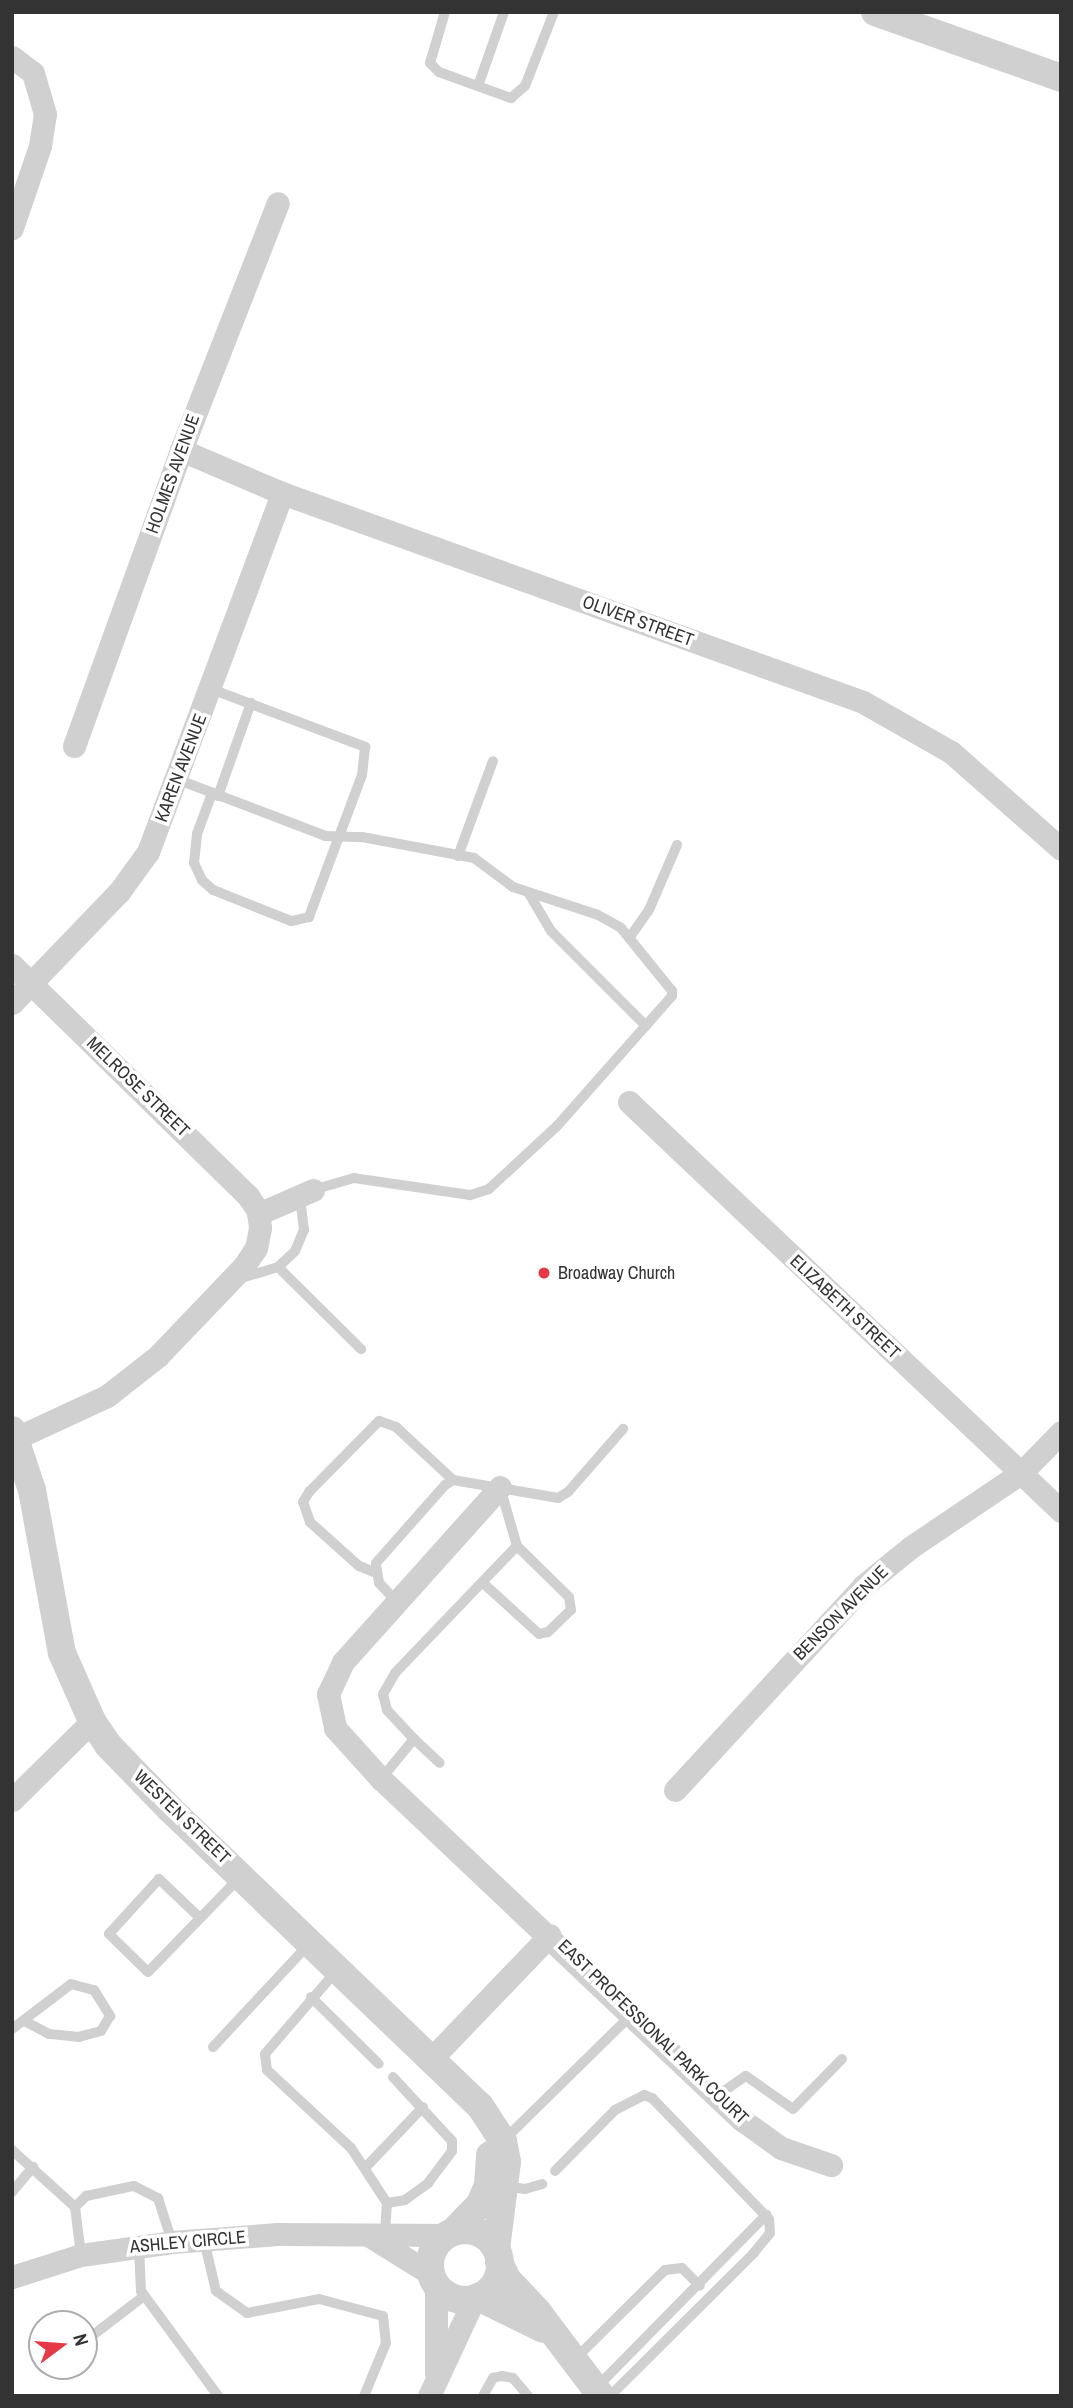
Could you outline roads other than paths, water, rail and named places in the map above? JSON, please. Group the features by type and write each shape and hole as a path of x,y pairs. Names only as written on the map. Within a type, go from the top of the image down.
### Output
{"street":[{"path":"886,14 1061,78"},
{"path":"12,57 33,73 45,114 40,146 12,228"},
{"name":"HOLMES AVENUE","path":"74,746 181,450 278,203"},
{"name":"OLIVER STREET","path":"181,450 282,493 863,702 951,752 1061,849"},
{"name":"KAREN AVENUE","path":"12,1003 135,872 148,852 179,780 282,493"},
{"name":"MELROSE STREET","path":"12,965 220,1166 258,1214"},
{"name":"ELIZABETH STREET","path":"629,1102 1061,1511"},
{"path":"14,1434 107,1396 158,1356 231,1280 256,1248 258,1214 307,1193"},
{"name":"BENSON AVENUE","path":"675,1790 863,1586 911,1546 1022,1472 1061,1432"},
{"name":"WESTEN STREET","path":"14,1434 32,1490 62,1653 92,1721 108,1745 170,1809 340,1967 432,2057 497,2132"},
{"name":"EAST PROFESSIONAL PARK COURT","path":"500,1486 343,1662 328,1694 335,1728 381,1779 550,1935 717,2096 781,2148 831,2165"},
{"path":"12,1800 92,1721"},
{"path":"432,2057 550,1935"},
{"path":"429,2396 436,2373 476,2298 492,2286 506,2186 497,2132"},
{"path":"436,2373 432,2252 468,2220 488,2185 497,2132"},
{"path":"377,2233 452,2297 476,2298 555,2335"},
{"name":"ASHLEY CIRCLE","path":"12,2277 81,2255 172,2242 278,2234 450,2234"},
{"path":"450,2234 482,2235 497,2255 508,2279 602,2393"}],"lane":[{"path":"445,12 430,63 439,72 511,98 519,95 554,12"},
{"path":"478,86 504,12"},
{"path":"211,689 251,703 365,747 362,775 309,917 291,922 213,890 202,880 194,863 197,834 251,703"},
{"path":"458,856 493,761"},
{"path":"179,780 315,832 474,858 528,892 598,915 631,937 672,991 646,1026 558,1126 512,1170 478,1195 354,1178 307,1193 304,1230 295,1251 278,1267 231,1280"},
{"path":"631,937 649,910 677,845"},
{"path":"528,892 551,932 646,1026"},
{"path":"278,1267 360,1349"},
{"path":"396,1601 374,1572 359,1566 310,1522 303,1502 309,1492 379,1420 396,1427 453,1480 558,1498 568,1492 624,1429"},
{"path":"374,1572 376,1563 453,1480"},
{"path":"482,1583 539,1634 548,1632 571,1609 569,1597 517,1546 500,1486"},
{"path":"440,1763 414,1740 387,1710 383,1694 395,1673 517,1546"},
{"path":"381,1779 414,1740"},
{"path":"200,1918 159,1879 109,1934 148,1972 242,1875"},
{"path":"213,2047 312,1941"},
{"path":"340,1967 311,1997 265,2053 267,2070 351,2148 387,2203"},
{"path":"12,2029 71,1984 94,1990 110,2016 101,2031 79,2037 49,2034 25,2021"},
{"path":"311,1997 379,2064"},
{"path":"497,2132 529,2120 632,2014"},
{"path":"717,2096 746,2076 793,2109 842,2059"},
{"path":"387,2203 405,2200 428,2183 452,2151 452,2141 393,2077"},
{"path":"555,2171 615,2110 644,2095 662,2107 765,2215 770,2234 754,2253 602,2393"},
{"path":"365,2168 423,2107"},
{"path":"12,2150 75,2207 81,2255"},
{"path":"12,2192 33,2167"},
{"path":"506,2186 525,2189 542,2184"},
{"path":"75,2207 86,2196 134,2186 158,2198 172,2242"},
{"path":"377,2233 387,2203"},
{"path":"602,2393 765,2215"},
{"path":"204,2239 216,2291 247,2313 319,2299 383,2316 386,2343 364,2396"},
{"path":"139,2246 145,2296 218,2396"},
{"path":"574,2360 665,2270 682,2268 701,2286"},
{"path":"98,2331 145,2296"},
{"path":"483,2396 493,2378 502,2376 513,2378 528,2396"}],"place":[{"name":"Broadway Church","path":"544,1273"}]}
